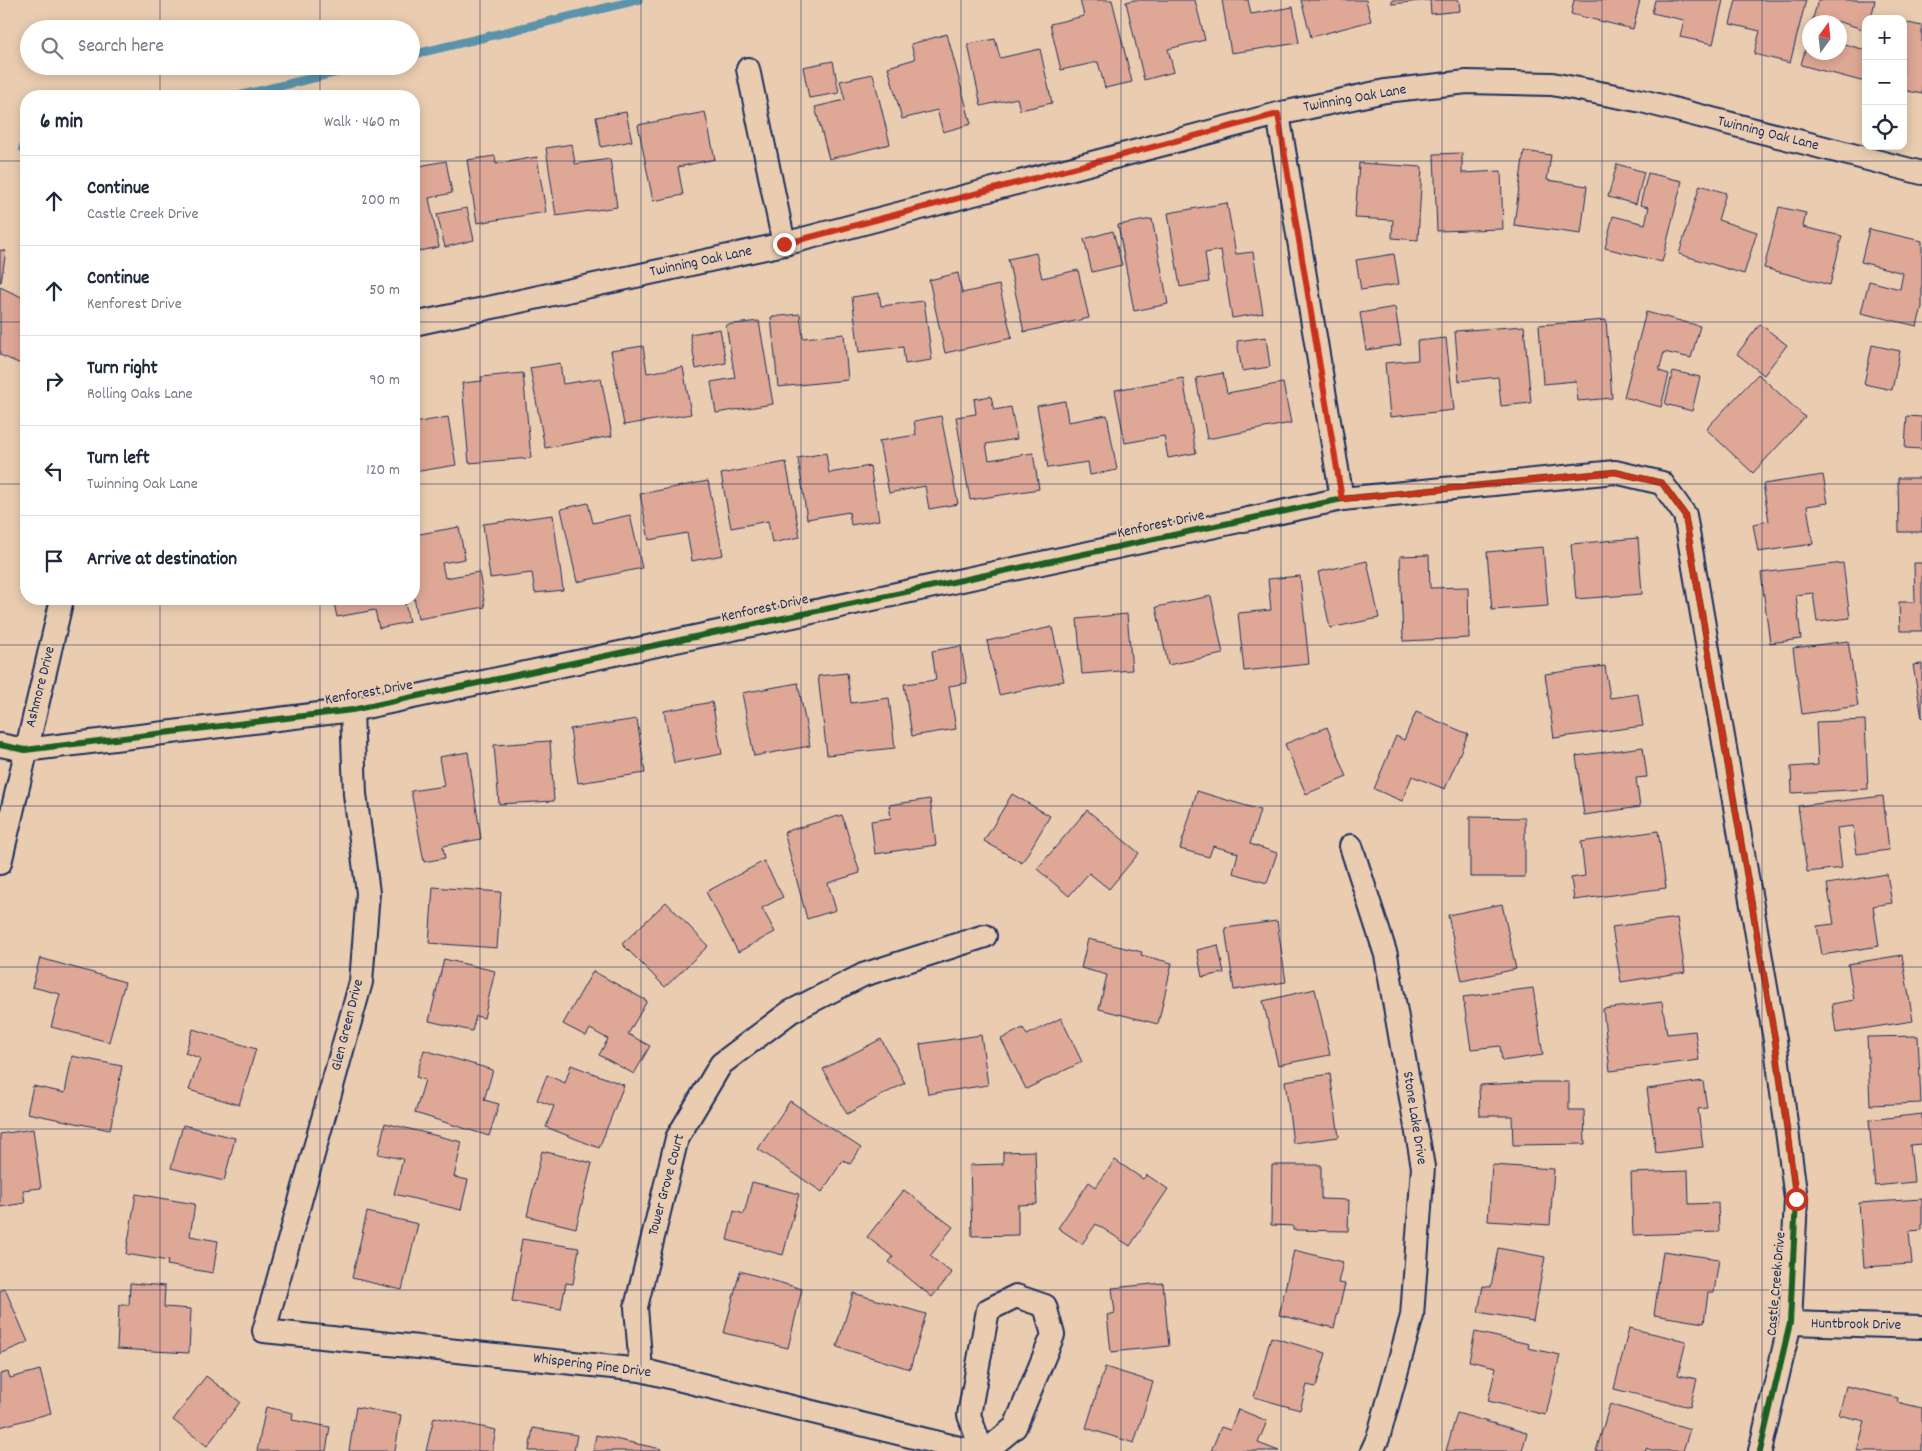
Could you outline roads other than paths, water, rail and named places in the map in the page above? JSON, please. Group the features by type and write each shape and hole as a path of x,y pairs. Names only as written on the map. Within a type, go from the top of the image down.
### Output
{"street":[{"path":"748,69 784,244"},
{"name":"Twinning Oak Lane","path":"420,323 784,244 1278,114 1385,91 1468,82 1552,84 1642,102 1922,173"},
{"path":"1278,114 1342,499"},
{"name":"Castle Creek Drive","path":"1534,480 1615,472 1662,483 1685,515 1775,1040 1795,1189 1790,1323 1760,1451"},
{"name":"Kenforest Drive","path":"0,745 25,750 352,710 1342,499 1534,480"},
{"name":"Ashmore Drive","path":"0,863 61,605"},
{"name":"Glen Green Drive","path":"264,1331 361,982 368,893 355,794 352,710"},
{"name":"Stone Lake Drive","path":"1351,846 1386,955 1423,1167 1412,1316 1378,1438 1372,1451"},
{"name":"Tower Grove Court","path":"641,1370 636,1306 677,1138 720,1064 790,1012 863,975 985,936"},
{"path":"982,1451 969,1415 988,1310 1016,1296 1045,1306 1053,1335 1015,1427 986,1451"},
{"name":"Huntbrook Drive","path":"1790,1323 1922,1327"},
{"name":"Whispering Pine Drive","path":"264,1331 641,1370 971,1451"}],"waterway":[{"path":"420,53 638,0"},
{"path":"263,90 326,75"}]}
